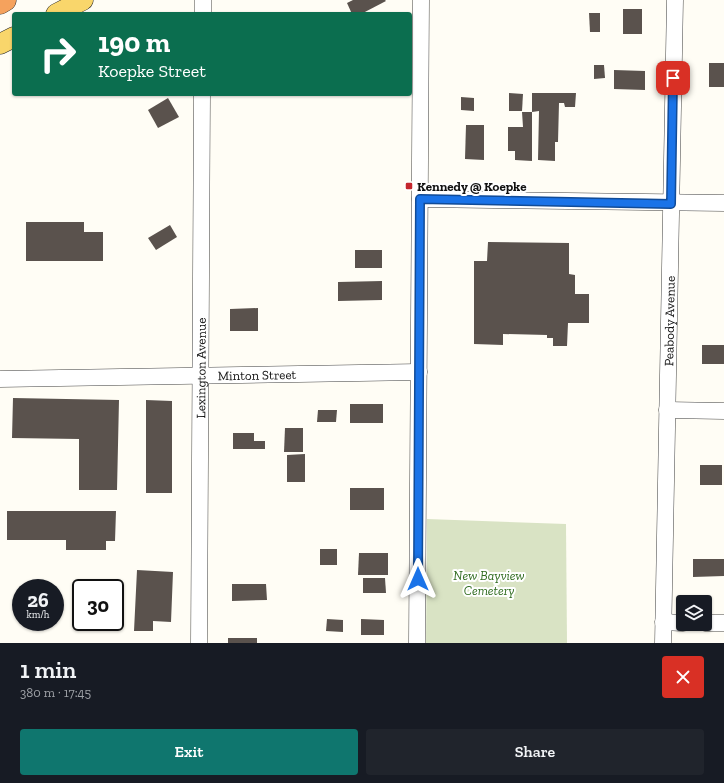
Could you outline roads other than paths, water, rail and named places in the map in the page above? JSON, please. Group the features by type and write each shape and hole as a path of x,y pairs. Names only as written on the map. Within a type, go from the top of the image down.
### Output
{"highway":[{"path":"0,3 5,0"}],"main road":[{"path":"60,12 83,0"},
{"path":"0,44 12,37"}],"street":[{"path":"203,0 203,12"},
{"path":"418,643 421,0"},
{"name":"Peabody Avenue","path":"663,643 674,0"},
{"name":"Lexington Avenue","path":"199,643 202,96"},
{"path":"420,199 671,204 724,203"},
{"name":"Minton Street","path":"0,380 419,372"},
{"path":"667,410 724,411"},
{"path":"663,622 676,622"},
{"path":"712,623 724,623"}],"place":[{"name":"Kennedy @ Koepke","path":"409,186"}],"park label":[{"name":"New Bayview Cemetery","path":"489,582"}]}
